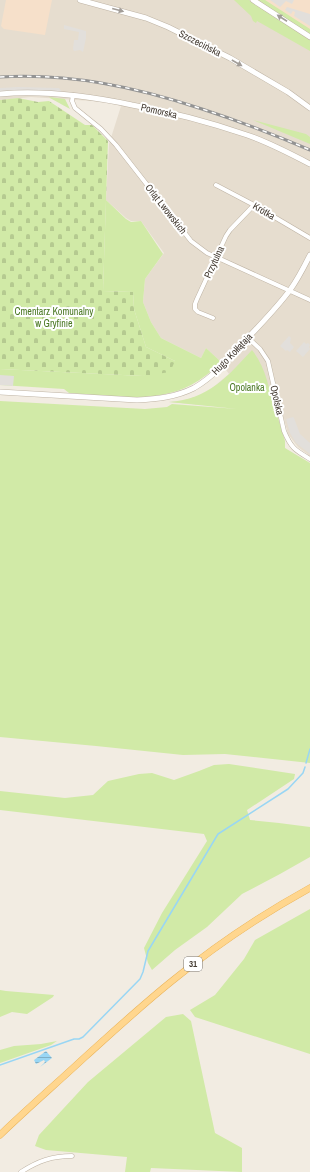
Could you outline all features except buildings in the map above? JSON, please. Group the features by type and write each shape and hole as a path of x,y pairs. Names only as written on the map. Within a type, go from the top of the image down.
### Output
{"main road":[{"name":"31","path":"0,1135 144,1003 171,981 238,931 310,888"}],"street":[{"name":"Szczecińska","path":"80,0 140,16 161,24 230,58 282,89 310,108"},
{"path":"253,0 310,37"},
{"name":"Pomorska","path":"0,94 38,93 73,95 114,101 158,110 247,135 266,142 310,164"},
{"name":"Orląt Lwowskich","path":"73,95 72,101 75,108 101,129 116,145 191,241 216,257 310,300"},
{"name":"Krótka","path":"216,185 254,205 310,238"},
{"name":"Przytulna","path":"213,318 198,312 195,309 195,304 226,236 254,205"},
{"name":"Hugo Kołłątaja","path":"0,392 155,400 172,396 193,388 210,377 277,306 290,290 310,255"},
{"name":"Opolska","path":"248,338 260,349 268,360 284,431 288,441 295,450 310,460"},
{"path":"21,1172 31,1165 51,1158 72,1156"}],"shaded area":[{"path":"0,0 310,0 310,456 298,447 288,434 282,412 277,413 276,410 169,402 182,401 204,394 229,374 219,360 206,348 201,358 161,338 151,322 143,302 145,279 164,253 141,221 131,221 126,218 106,200 109,144 122,103 31,97 0,100"},
{"path":"6,0 52,0 45,35 4,29 1,26"},
{"path":"261,0 310,0 310,32"},
{"path":"270,0 294,0 292,4 286,1 280,7"},
{"path":"287,7 310,14 310,26 294,16 295,12 293,11 291,14 285,10"},
{"path":"64,25 86,31 83,52 80,50 74,51 73,49 74,40 78,40 79,32 64,29"},
{"path":"0,88 59,88 62,92 33,90 0,92"},
{"path":"289,336 291,338 290,343 294,347 290,352 287,350 286,351 280,346"},
{"path":"304,342 310,345 310,349 303,357 296,351"},
{"path":"0,375 14,376 13,386 0,385"},
{"path":"293,417 300,434 310,443 310,454 296,443 290,433 286,419"}],"green space":[{"path":"234,0 249,0 310,39 310,51 257,21 256,23 253,21 251,16"},
{"path":"257,0 265,0 310,29 310,34"},
{"path":"49,97 65,99 70,109 50,98"},
{"name":"Cmentarz Komunalny w Gryfinie","path":"18,98 38,102 49,101 85,125 92,125 108,141 103,291 133,292 134,309 146,347 175,361 170,372 143,376 0,369 0,100"},
{"path":"253,120 306,134 310,137 310,144"},
{"path":"106,200 131,222 141,221 163,254 145,279 143,302 151,322 161,338 201,358 206,348 221,363 207,375 191,385 177,391 147,397 99,396 69,393 64,389 0,385 0,369 143,376 175,361 146,347 134,309 133,292 103,291"},
{"name":"Opolanka","path":"252,350 264,371 274,410 272,410 276,411 285,441 285,448 310,463 310,763 225,754 183,755 0,737 0,401 145,409 167,407 172,404 237,409 169,402 195,396 216,385 225,378"},
{"path":"229,764 295,774 294,779 247,810 250,820 310,827 310,857 242,894 207,927 175,950 152,970 148,963 144,948 162,913 207,841 204,834 0,810 0,791 65,798 93,795 108,781 139,774 152,773 174,780 214,765"},
{"path":"310,909 310,1054 195,1017 190,1010 215,995 244,959 255,940"},
{"path":"0,990 54,995 27,1014 12,1012 0,1017"},
{"path":"183,1014 191,1021 215,1133 242,1148 242,1172 151,1168 150,1172 125,1172 127,1157 46,1150 35,1146 39,1135 88,1082 166,1017"},
{"path":"57,1041 51,1045 0,1063 0,1050 14,1046"}],"water":[{"path":"46,1051 52,1058 40,1067 45,1062 44,1060 36,1064 34,1060"}],"waterway":[{"path":"306,763 310,749"},
{"path":"0,1065 83,1037 140,979 148,951 218,834 288,789 303,773 305,767"}],"railway":[{"path":"0,77 52,77 102,83 128,88 177,101 216,114 257,128 310,150"}]}
